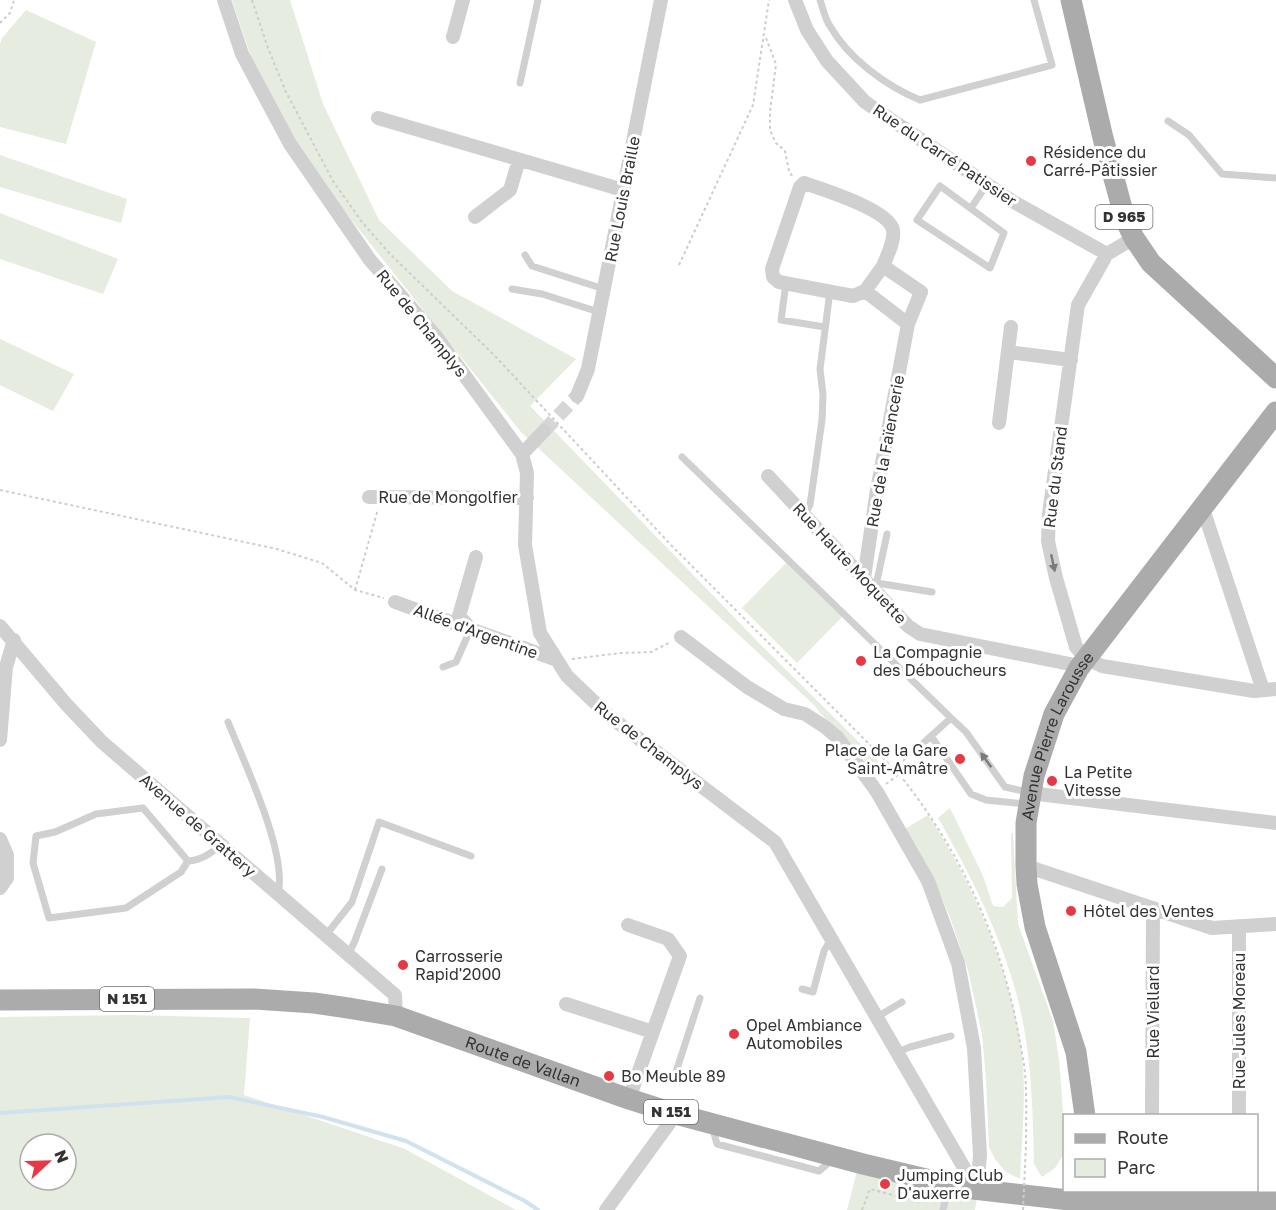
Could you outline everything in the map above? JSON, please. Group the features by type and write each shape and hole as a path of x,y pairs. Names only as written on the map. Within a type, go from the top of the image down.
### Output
{"main road":[{"name":"D 965","path":"1071,0 1103,138 1125,219 1134,238 1151,262 1276,378"},
{"name":"Avenue Pierre Larousse","path":"1085,1114 1076,1052 1035,927 1027,884 1026,823 1029,798 1054,714 1083,664 1276,412"},
{"name":"Route de Vallan","path":"0,1000 254,999 314,1003 396,1016 676,1114 963,1188"},
{"name":"N 151","path":"963,1188 1080,1203 1239,1196 1276,1202"}],"street":[{"name":"Rue de Champlys","path":"224,0 242,54 290,144 370,260 435,335 522,454 526,473 527,498 525,545 540,633 567,676 609,716 775,842 898,1052 963,1188"},
{"path":"453,37 463,0"},
{"name":"Rue Louis Braille","path":"577,396 588,369 661,0"},
{"name":"Rue du Carré Patissier","path":"795,0 807,30 827,61 865,102 1012,201 1107,254"},
{"path":"378,118 623,190"},
{"path":"475,217 510,190 519,160"},
{"path":"804,183 850,198 886,220 894,233 883,266 865,291 853,296 779,282 773,277 772,269 800,186 804,183"},
{"path":"1107,254 1134,238"},
{"name":"Rue du Stand","path":"1083,664 1056,578 1048,541 1049,514 1078,305 1107,254"},
{"name":"Rue de la Faïencerie","path":"872,584 877,490 908,324 921,292 883,266"},
{"path":"865,291 908,324"},
{"path":"999,423 1011,327"},
{"path":"1008,352 1071,360"},
{"path":"522,454 544,431"},
{"name":"Rue Haute Moquette","path":"768,476 872,584 908,626 920,634 1070,664 1102,666 1254,691 1270,689"},
{"name":"Rue de Mongolfier","path":"374,497 527,498"},
{"path":"1202,506 1270,689"},
{"path":"471,628 459,616 477,557"},
{"name":"Allée d'Argentine","path":"395,602 558,660"},
{"name":"Avenue de Grattery","path":"0,626 66,704 102,742 395,995 396,1016"},
{"path":"681,637 747,687 784,709 805,714 838,738 877,792 928,881 958,963 974,1048 980,1155 963,1188"},
{"path":"0,740 3,667 14,640"},
{"path":"1029,798 1276,823"},
{"path":"0,888 7,878 7,855 1,842"},
{"path":"1026,866 1212,928 1276,924"},
{"name":"Rue Viellard","path":"1152,1114 1154,908"},
{"path":"628,925 668,939 680,956 629,1099"},
{"name":"Rue Jules Moreau","path":"1239,926 1239,1114"},
{"path":"566,1005 653,1032"},
{"path":"606,1210 676,1114"}],"lane":[{"path":"520,83 538,0"},
{"path":"820,0 830,26 850,52 900,92 920,99 1052,65 1034,0"},
{"path":"1168,121 1189,135 1221,174 1276,178"},
{"path":"970,208 987,184"},
{"path":"940,186 970,208 1004,233 990,268 917,220 940,186"},
{"path":"525,255 532,266 604,289"},
{"path":"786,283 781,320 825,327"},
{"path":"512,289 542,294 599,312"},
{"path":"804,514 810,505 822,420 823,395 820,369 830,291"},
{"path":"682,457 966,732 1005,787 1029,798"},
{"path":"887,534 872,584 932,592"},
{"path":"443,667 456,662 471,628"},
{"path":"919,747 951,718"},
{"path":"228,722 270,825 281,883 278,894"},
{"path":"931,736 971,794 986,800 1029,798"},
{"path":"143,808 188,861 181,872 126,908 49,918 33,863 36,836 55,832 96,814 143,808"},
{"path":"326,935 352,902 379,822 471,856"},
{"path":"188,861 196,861 221,845"},
{"path":"348,954 382,869"},
{"path":"802,988 813,992 824,951 831,939"},
{"path":"674,1078 700,998"},
{"path":"877,1017 902,1002"},
{"path":"898,1052 951,1036"},
{"path":"943,1210 963,1188"}],"path":[{"path":"0,23 10,14 14,0"},
{"path":"252,0 268,48 300,120 333,181 362,222 390,254 494,356 564,431"},
{"path":"679,265 753,105 769,0"},
{"path":"765,35 776,64 770,130 776,142 785,151 789,171 800,186"},
{"path":"0,490 277,549 322,563 355,590 395,602"},
{"path":"355,590 376,520 374,497"},
{"path":"558,660 651,652 681,637"},
{"path":"894,769 919,747"},
{"path":"877,792 899,774"},
{"path":"1023,1210 1026,1145"},
{"path":"862,1210 870,1189 919,1203"}],"green space":[{"path":"232,0 290,0 323,104 379,220 452,291 576,359 530,406 758,642 879,762 873,776 813,704 521,432 321,182 262,90"},
{"path":"26,10 96,42 66,144 0,127 0,44 2,38"},
{"path":"0,155 127,199 121,223 0,187"},
{"path":"0,213 118,259 103,294 0,259"},
{"path":"0,339 74,374 53,411 0,385"},
{"path":"786,563 842,617 797,663 742,608"},
{"path":"950,808 983,876 993,906 1003,907 1012,898 1011,833 1013,833 1018,924 1053,1021 1059,1059 1063,1114 1063,1155 1055,1168 1042,1177 1034,1164 1029,1061 1011,974 978,893 938,818"},
{"path":"928,815 960,868 974,897 998,955 1015,1016 1024,1079 1020,1179 1006,1172 989,1147 982,1034 968,970 950,917 932,875 905,829"},
{"path":"128,1015 250,1018 244,1095 405,1149 516,1210 0,1210 0,1017"},
{"name":"Jumping Club D'auxerre","path":"857,1171 977,1197 975,1210 847,1210"}],"waterway":[{"path":"0,1113 229,1097 323,1117 406,1141 525,1201 538,1210"}],"tunnel":[{"path":"544,431 577,396"}],"place":[{"name":"Résidence du Carré-Pâtissier","path":"1031,161"},
{"name":"La Compagnie des Déboucheurs","path":"861,661"},
{"name":"Place de la Gare Saint-Amâtre","path":"960,759"},
{"name":"La Petite Vitesse","path":"1052,781"},
{"name":"Hôtel des Ventes","path":"1071,911"},
{"name":"Carrosserie Rapid'2000","path":"403,965"},
{"name":"Opel Ambiance Automobiles","path":"734,1034"},
{"name":"Bo Meuble 89","path":"609,1076"},
{"name":"Jumping Club D'auxerre","path":"885,1184"}]}
